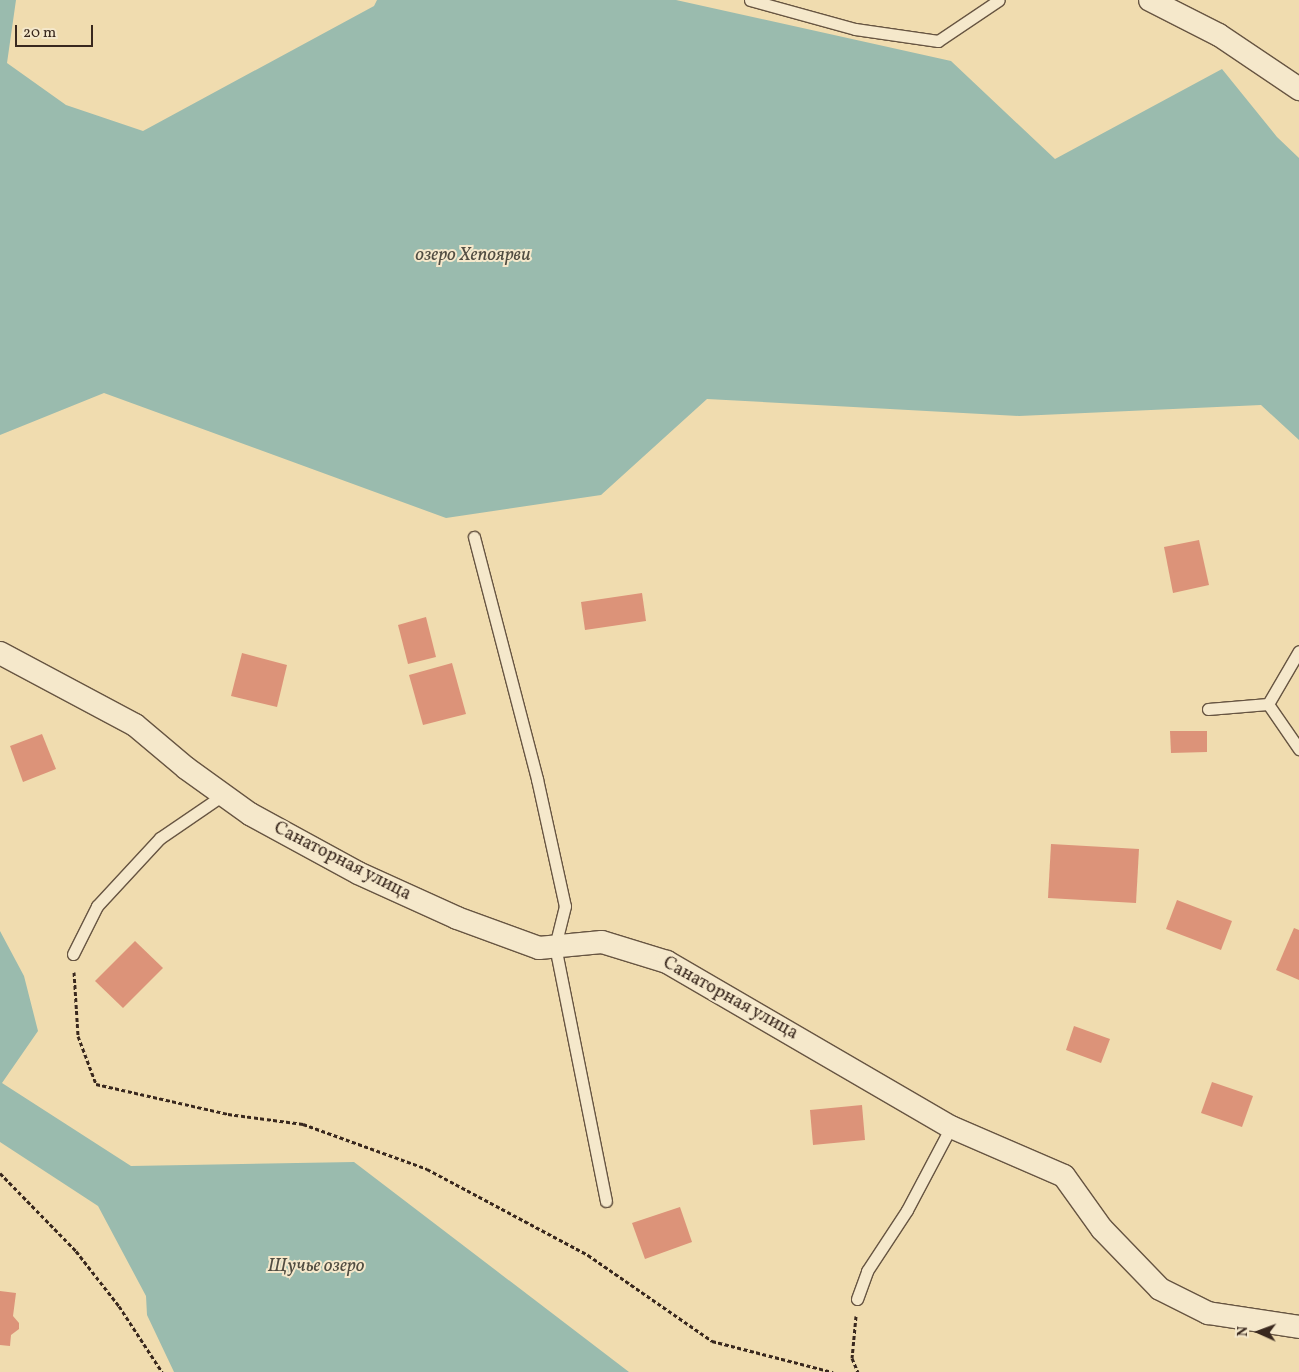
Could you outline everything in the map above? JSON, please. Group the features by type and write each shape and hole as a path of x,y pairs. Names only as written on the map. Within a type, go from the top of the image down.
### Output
{"street":[{"path":"1150,0 1219,35 1299,89"},
{"name":"Санаторная улица","path":"0,653 135,725 250,814 358,873 457,918 539,948 602,942 667,962 952,1127 1064,1176 1102,1229 1160,1289 1208,1313 1299,1327"}],"lane":[{"path":"750,0 855,29 938,41 999,0"},
{"path":"474,537 537,778 565,906 555,946 606,1200"},
{"path":"1268,704 1299,650"},
{"path":"1208,709 1268,704"},
{"path":"1268,704 1299,749"},
{"path":"73,954 97,906 160,838 223,795"},
{"path":"857,1299 867,1271 907,1210 952,1127"}],"path":[{"path":"73,954 78,1036 96,1084 228,1114 303,1124 427,1169 588,1255 712,1341 833,1372"},
{"path":"0,1173 76,1251 119,1306 162,1372"},
{"path":"857,1299 852,1358 858,1372"}],"water":[{"name":"озеро Хепоярви","path":"0,0 16,0 7,63 66,105 143,131 374,6 377,0 676,0 951,61 1055,159 1222,69 1277,137 1299,158 1299,440 1261,405 1019,416 707,399 601,495 446,518 104,393 0,435"},
{"name":"Щучье озеро","path":"0,931 24,976 38,1031 2,1083 131,1166 354,1162 629,1372 174,1372 147,1315 146,1296 98,1206 0,1142"}],"building":[{"path":"1199,540 1209,585 1173,593 1164,547"},
{"path":"642,593 646,621 585,630 581,602"},
{"path":"426,617 436,657 408,664 398,625"},
{"path":"242,653 287,665 277,707 231,696"},
{"path":"452,663 466,714 423,725 409,675"},
{"path":"1170,731 1207,731 1207,752 1171,753"},
{"path":"42,734 56,769 23,782 10,746"},
{"path":"1051,844 1139,849 1136,903 1048,898"},
{"path":"1177,900 1232,921 1221,950 1166,929"},
{"path":"1294,928 1299,930 1299,980 1276,970"},
{"path":"135,941 163,968 123,1008 95,981"},
{"path":"1074,1026 1110,1039 1101,1063 1066,1050"},
{"path":"1212,1082 1253,1096 1242,1127 1201,1113"},
{"path":"862,1105 865,1140 813,1145 810,1110"},
{"path":"680,1207 692,1242 645,1259 632,1223"},
{"path":"0,1291 16,1293 13,1316 19,1323 19,1329 11,1335 10,1346 0,1345"}]}
